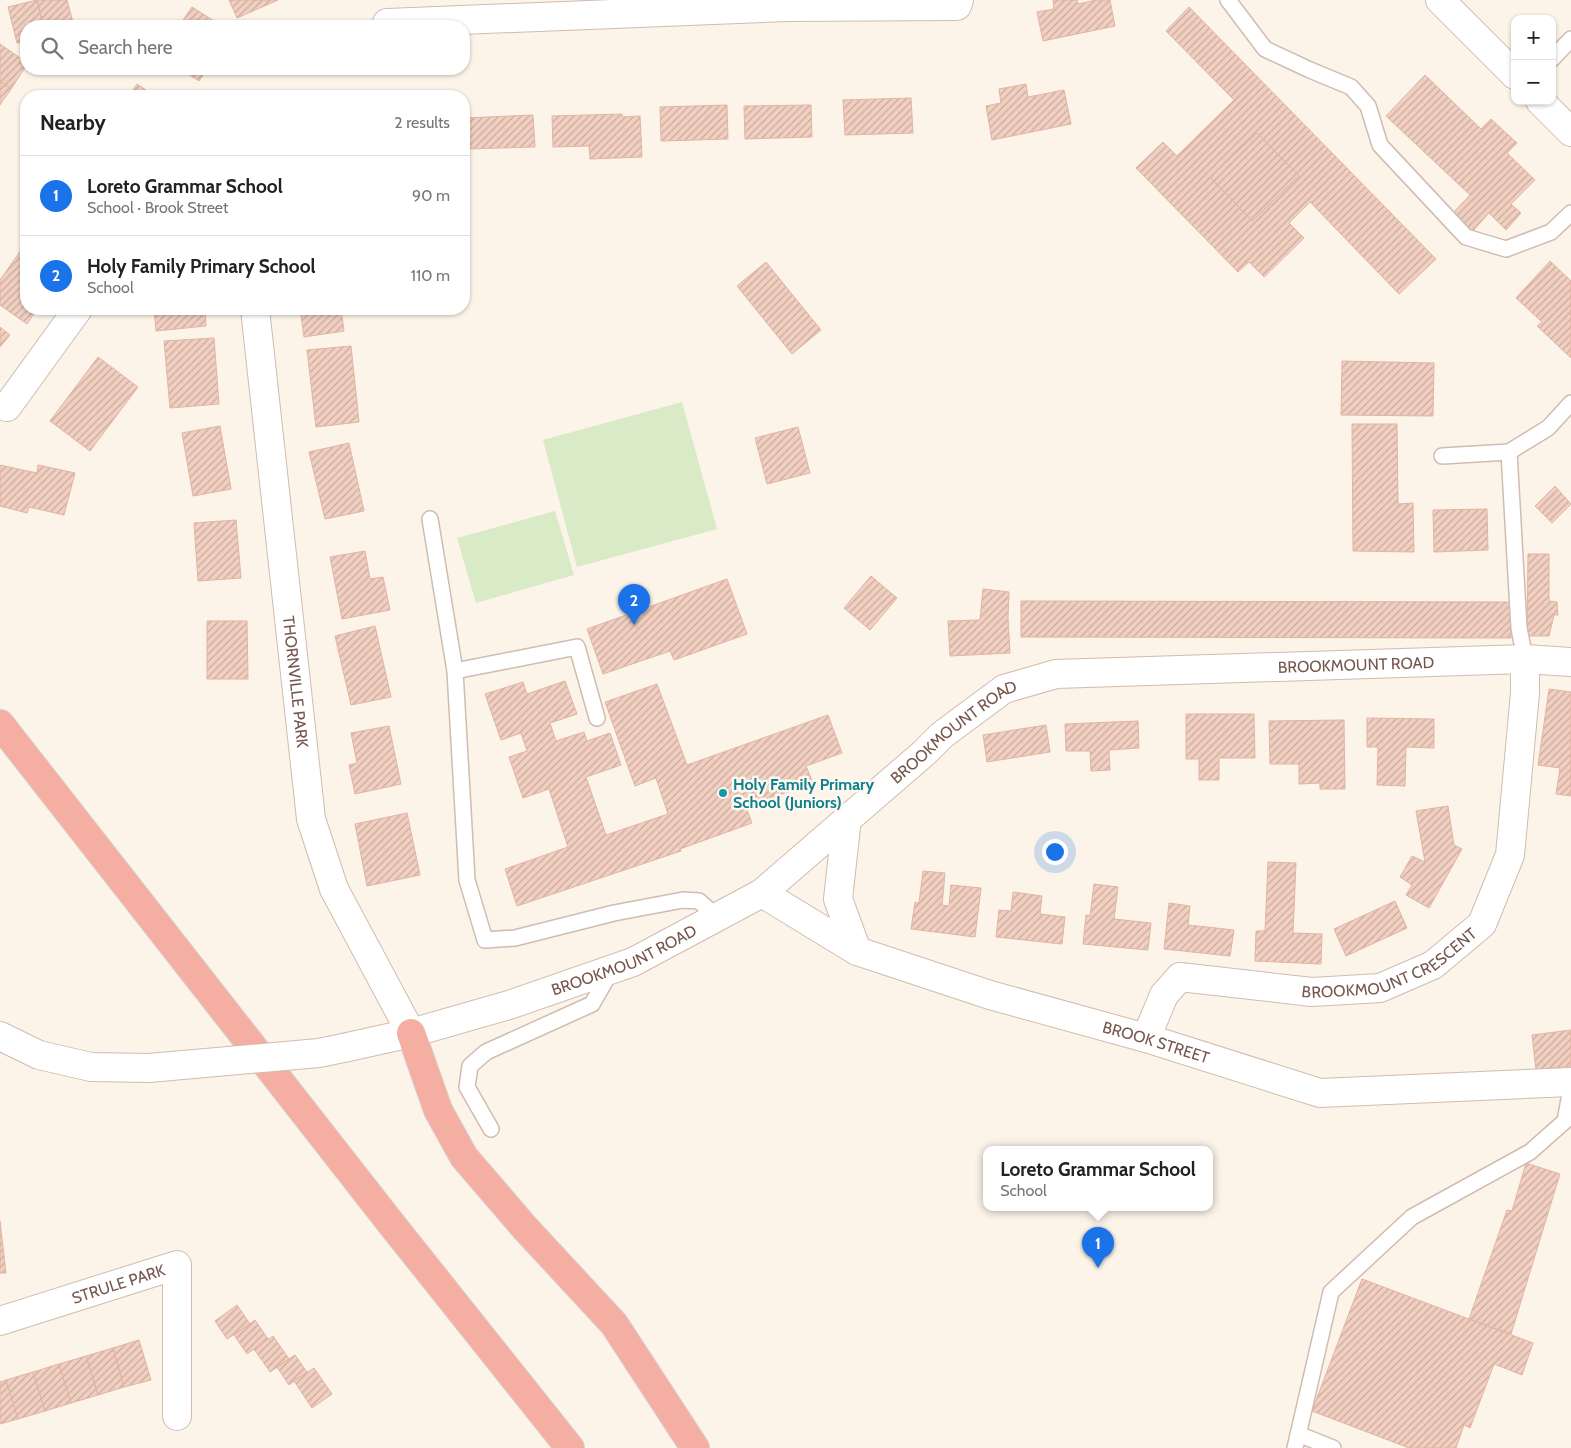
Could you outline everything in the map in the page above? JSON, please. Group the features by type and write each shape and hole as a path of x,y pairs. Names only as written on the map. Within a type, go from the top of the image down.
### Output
{"highway":[{"path":"0,724 393,1226 570,1448"},
{"path":"411,1033 438,1110 464,1157 525,1228 614,1324 695,1448"}],"street":[{"path":"462,20 788,7 957,6 959,0"},
{"path":"1440,0 1511,72"},
{"path":"1544,105 1571,132"},
{"path":"7,407 74,315"},
{"name":"THORNVILLE PARK","path":"255,315 311,818 334,889 411,1033"},
{"name":"BROOKMOUNT ROAD","path":"0,1036 39,1055 91,1067 149,1068 318,1053 411,1033 509,1005 633,962 762,894 847,818 924,753 942,735 1004,689 1056,674 1525,659 1571,662"},
{"name":"BROOKMOUNT CRESCENT","path":"1146,1038 1164,995 1180,976 1312,992 1380,988 1433,965 1482,924 1510,855 1525,693 1525,659"},
{"path":"847,818 838,899 857,951"},
{"name":"BROOK STREET","path":"762,894 857,951 990,995 1146,1038 1320,1093 1571,1082"},
{"name":"STRULE PARK","path":"0,1321 177,1265 177,1416"}],"lane":[{"path":"1228,0 1265,49 1351,87 1368,106 1380,145 1466,237 1506,249 1551,232 1571,213"},
{"path":"1556,55 1571,39"},
{"path":"1442,456 1509,452 1548,428 1571,403"},
{"path":"1509,452 1520,628 1525,659"},
{"path":"430,519 455,671 467,880 485,940 515,938 614,913 683,900 699,901 717,917"},
{"path":"455,671 577,647 597,718"},
{"path":"491,1129 467,1087 470,1066 486,1052 592,1004 612,969"},
{"path":"1333,1448 1296,1441 1331,1292 1412,1216 1530,1152 1565,1121 1571,1089"}],"green space":[{"path":"682,402 717,529 577,567 543,440"},
{"path":"555,511 574,575 476,603 457,538"}],"building":[{"path":"37,0 67,0 72,20 42,20"},
{"path":"37,0 42,20 20,20 20,42 17,43 8,7"},
{"path":"229,0 278,0 237,18"},
{"path":"1053,0 1077,0 1078,4 1096,0 1110,0 1115,26 1043,41 1037,12 1054,9"},
{"path":"192,7 213,20 183,20"},
{"path":"1189,7 1436,259 1399,294 1310,202 1289,223 1304,238 1264,277 1249,262 1238,272 1136,168 1163,142 1177,156 1234,100 1166,31","holes":["1257,133 1299,176 1252,221 1210,177"]},
{"path":"0,44 20,58 20,75 11,89 0,81"},
{"path":"190,75 203,75 199,81"},
{"path":"1425,75 1481,129 1491,119 1517,143 1507,153 1535,180 1511,204 1521,213 1506,230 1489,213 1470,234 1451,215 1470,195 1386,116"},
{"path":"0,81 11,89 0,105"},
{"path":"137,84 146,90 133,90"},
{"path":"1026,84 1028,97 1064,90 1071,124 992,140 986,106 1001,103 999,89"},
{"path":"911,98 913,133 845,135 843,100"},
{"path":"727,105 728,139 661,141 660,107"},
{"path":"811,105 812,137 745,139 744,106"},
{"path":"622,114 623,117 640,116 642,157 590,159 589,146 553,147 552,116"},
{"path":"533,115 535,147 470,149 470,118"},
{"path":"1257,133 1299,176 1252,221 1210,177"},
{"path":"20,252 20,315 33,315 27,324 0,305 0,280"},
{"path":"1550,261 1571,281 1571,358 1537,326 1542,322 1516,298"},
{"path":"766,262 821,330 792,354 737,286"},
{"path":"155,315 205,315 206,326 156,331"},
{"path":"301,315 342,315 344,331 304,337"},
{"path":"0,327 10,335 0,347"},
{"path":"214,338 219,404 170,408 164,341"},
{"path":"351,346 359,422 316,427 307,350"},
{"path":"98,357 138,387 90,451 50,421"},
{"path":"1342,361 1434,363 1433,416 1341,415"},
{"path":"1352,424 1397,424 1398,504 1413,503 1414,552 1353,551"},
{"path":"220,426 231,489 193,496 182,433"},
{"path":"798,427 810,473 767,484 755,438"},
{"path":"349,443 364,511 325,519 309,452"},
{"path":"0,465 37,473 38,465 75,473 64,515 29,507 27,513 0,506"},
{"path":"1555,486 1571,504 1552,523 1535,506"},
{"path":"1487,509 1488,550 1434,552 1433,510"},
{"path":"236,520 241,578 198,581 194,523"},
{"path":"365,551 370,579 383,577 390,610 342,619 330,557"},
{"path":"1528,554 1549,554 1549,601 1557,602 1558,615 1554,615 1549,636 1527,636"},
{"path":"871,576 897,598 870,630 844,608"},
{"path":"727,579 747,634 674,660 670,651 603,674 587,629"},
{"path":"983,589 1009,592 1010,653 950,656 948,621 980,620"},
{"path":"1021,601 1511,602 1511,638 1021,637"},
{"path":"207,621 247,621 248,679 207,679"},
{"path":"375,626 391,697 351,705 335,636"},
{"name":"Holy Family Primary School (Juniors)","path":"565,681 577,714 550,723 556,741 584,732 587,741 610,733 621,765 586,777 606,835 668,814 656,778 635,786 605,702 657,684 687,765 828,715 842,753 806,766 813,783 746,807 752,823 680,849 681,851 517,906 505,869 568,847 549,789 523,798 509,757 527,751 521,733 501,740 485,694 523,682 527,694"},
{"path":"1549,689 1571,692 1571,796 1556,794 1560,768 1538,765"},
{"path":"1186,714 1254,714 1255,758 1219,758 1219,780 1199,780 1199,759 1186,759"},
{"path":"1367,718 1434,719 1434,748 1406,747 1405,786 1377,785 1378,747 1367,747"},
{"path":"1344,720 1345,789 1320,789 1320,783 1299,784 1299,764 1270,764 1269,721"},
{"path":"1138,721 1139,748 1109,750 1110,770 1091,771 1090,751 1066,751 1065,724"},
{"path":"1046,725 1050,752 987,762 983,735"},
{"path":"389,726 401,784 355,794 349,765 357,763 351,733"},
{"path":"1448,806 1454,845 1462,849 1429,908 1406,895 1412,885 1400,877 1412,856 1425,862 1416,811"},
{"path":"407,813 420,875 367,886 355,824"},
{"path":"1268,862 1296,863 1293,933 1322,934 1321,964 1255,961 1256,931 1265,931"},
{"path":"923,871 945,873 942,905 949,906 951,885 981,888 975,937 911,929 915,902 919,903"},
{"path":"1094,884 1118,887 1114,919 1151,923 1148,950 1083,944 1086,915 1090,916"},
{"path":"1013,892 1042,896 1040,914 1065,917 1062,944 996,937 999,910 1011,911"},
{"path":"1395,901 1407,928 1346,956 1334,929"},
{"path":"1169,903 1190,906 1188,925 1234,930 1230,956 1164,949"},
{"path":"1571,1030 1571,1066 1536,1070 1532,1035"},
{"path":"1526,1163 1560,1174 1511,1334 1469,1319 1507,1210 1512,1211"},
{"path":"0,1221 6,1273 0,1273"},
{"path":"1362,1279 1533,1343 1522,1375 1494,1364 1470,1428 1464,1425 1456,1448 1409,1448 1312,1411"},
{"path":"237,1305 250,1324 227,1339 215,1321"},
{"path":"255,1320 268,1339 247,1354 234,1335"},
{"path":"273,1336 289,1359 270,1372 254,1349"},
{"path":"139,1340 151,1380 124,1387 113,1348"},
{"path":"113,1348 124,1387 98,1395 86,1356"},
{"path":"295,1355 307,1372 289,1385 277,1367"},
{"path":"86,1356 98,1395 71,1403 59,1364"},
{"path":"59,1364 71,1403 45,1411 33,1372"},
{"path":"314,1368 332,1394 312,1408 294,1381"},
{"path":"33,1372 45,1411 18,1419 6,1380"},
{"path":"6,1380 18,1419 0,1424 0,1382"}],"place":[{"name":"Holy Family Primary School","path":"634,625"},
{"name":"Holy Family Primary School (Juniors)","path":"723,793"},
{"name":"Loreto Grammar School","path":"1098,1268"}]}
